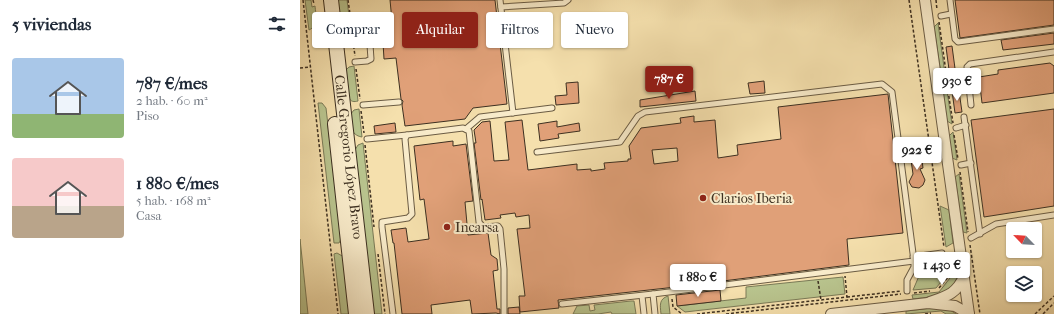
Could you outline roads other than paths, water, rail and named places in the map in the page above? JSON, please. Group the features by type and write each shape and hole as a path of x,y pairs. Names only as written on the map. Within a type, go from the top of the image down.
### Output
{"main road":[{"name":"Calle Gregorio López Bravo","path":"330,0 367,314"},
{"name":"Calle Gregorio López Bravo","path":"318,2 356,314"}],"street":[{"path":"925,0 969,314"},
{"path":"928,303 952,293 959,288 964,277"},
{"path":"831,314 928,303 956,306 969,314"}],"lane":[{"path":"500,0 513,113"},
{"path":"501,7 564,3 568,0"},
{"path":"950,0 955,39 958,42 1054,28"},
{"path":"939,16 951,14"},
{"path":"355,62 371,59 370,48"},
{"path":"971,105 967,67 970,64 1054,52"},
{"path":"950,85 969,82"},
{"path":"537,152 620,142 638,116 645,112 882,84 892,92 914,259 914,267 907,280 907,291"},
{"path":"363,105 399,102"},
{"path":"367,139 466,129 480,117 552,108"},
{"path":"964,117 980,234"},
{"path":"956,128 966,125"},
{"path":"466,129 469,131 479,222 483,227 498,226 500,229 504,269 504,314"},
{"path":"393,314 382,222 408,218 412,214 405,139 407,135"},
{"path":"962,165 970,163"},
{"path":"970,238 980,234 996,224 1054,215"},
{"path":"562,304 642,296 845,270 944,255"},
{"path":"653,294 655,314"},
{"path":"642,296 644,314"}],"place":[{"name":"Clarios Iberia","path":"703,198"},
{"name":"Incarsa","path":"447,227"}]}
